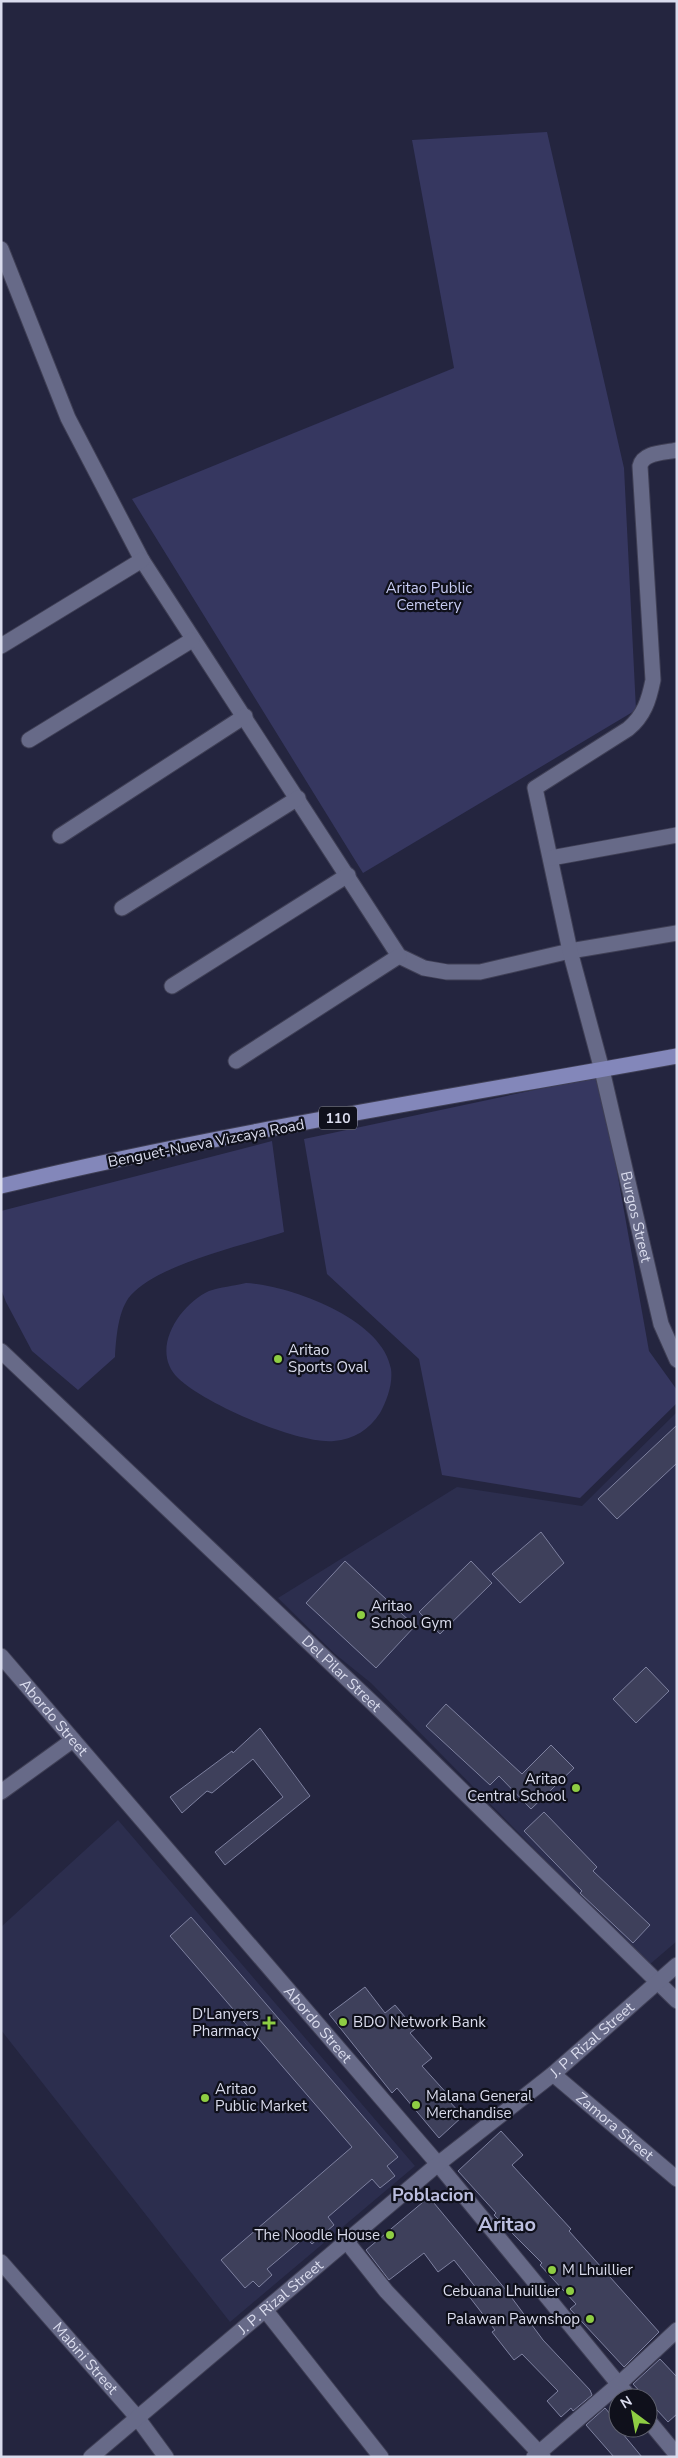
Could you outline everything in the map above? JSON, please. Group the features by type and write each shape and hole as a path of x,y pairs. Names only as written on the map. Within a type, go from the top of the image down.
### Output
{"main road":[{"name":"Benguet-Nueva Vizcaya Road","path":"1,1186 70,1170 253,1134 677,1056"}],"street":[{"path":"1,249 68,418 142,560 192,640 245,716 399,956 424,968 447,972 480,972 570,951 677,933"},
{"name":"Burgos Street","path":"677,450 650,455 643,460 640,466 653,680 649,700 635,723 628,729 535,788 570,951 602,1070 661,1324 677,1360"},
{"path":"1,646 142,560"},
{"path":"29,740 192,640"},
{"path":"60,836 245,716"},
{"path":"122,908 298,798"},
{"path":"551,858 677,835"},
{"path":"172,986 348,875"},
{"path":"236,1061 399,956"},
{"name":"Del Pilar Street","path":"1,1352 381,1710 656,1983 677,2001"},
{"name":"Abordo Street","path":"1,1656 438,2164 622,2388"},
{"path":"1,1792 73,1740"},
{"name":"J. P. Rizal Street","path":"91,2457 136,2416 266,2311 438,2164 553,2074 677,1964"},
{"name":"Zamora Street","path":"553,2074 677,2179"},
{"path":"346,2242 393,2298 538,2455 677,2330"},
{"name":"Mabini Street","path":"1,2262 136,2416 166,2457"},
{"path":"266,2311 381,2457"},
{"path":"658,2432 677,2455"}],"shaded area":[{"name":"Aritao Central School","path":"677,1412 677,1941 649,1965 371,1683 335,1654 278,1598 457,1487 582,1506"},
{"name":"Aritao Public Market","path":"118,1820 415,2166 230,2322 1,2030 1,1927"}],"green space":[{"name":"Aritao Public Cemetery","path":"547,132 624,468 636,710 363,873 132,499 454,368 412,140"},
{"path":"600,1076 649,1351 677,1390 677,1403 580,1498 442,1475 419,1359 327,1274 304,1139"},
{"path":"272,1141 284,1232 181,1265 144,1284 131,1295 123,1308 120,1316 115,1357 78,1390 32,1351 1,1289 1,1211"},
{"name":"Aritao Sports Oval","path":"246,1283 286,1290 309,1298 353,1320 371,1335 384,1351 391,1369 391,1380 387,1397 380,1413 366,1429 354,1436 334,1441 298,1436 229,1410 190,1388 178,1378 170,1367 167,1342 179,1317 198,1297 209,1291"}],"building":[{"path":"677,1425 677,1463 617,1519 598,1499"},
{"path":"541,1532 564,1563 520,1603 492,1574"},
{"name":"Aritao School Gym","path":"345,1561 415,1626 376,1668 306,1603"},
{"path":"471,1561 492,1583 440,1634 419,1612"},
{"path":"646,1667 669,1691 636,1723 613,1699"},
{"path":"446,1704 522,1774 551,1745 574,1768 531,1809 499,1776 490,1785 426,1726"},
{"path":"260,1728 310,1796 225,1865 215,1852 283,1797 253,1759 212,1793 207,1791 182,1813 170,1797 232,1751 233,1753"},
{"path":"544,1812 597,1867 593,1871 650,1925 633,1943 580,1893 582,1891 524,1831"},
{"path":"191,1917 398,2157 387,2166 395,2176 380,2188 372,2179 328,2217 334,2225 312,2244 305,2237 267,2269 272,2275 259,2287 253,2281 245,2288 221,2260 352,2147 170,1936"},
{"path":"365,1987 385,2013 395,2005 415,2029 410,2033 432,2058 422,2066 450,2097 447,2099 463,2116 439,2138 397,2088 392,2093 329,2014"},
{"path":"501,2131 523,2155 512,2165 571,2229 569,2231 659,2332 624,2367 570,2309 576,2304 540,2265 542,2263 494,2215 496,2213 458,2171"},
{"path":"429,2197 506,2290 543,2340 590,2390 592,2395 573,2411 571,2408 561,2417 547,2401 558,2391 522,2354 514,2360 492,2332 495,2330 468,2295 477,2289 454,2260 438,2272 424,2253 389,2280 366,2250"},
{"path":"660,2359 677,2377 677,2414 668,2422 658,2411 658,2388 637,2388 633,2384"},
{"path":"605,2408 608,2411 608,2438 626,2438 642,2457 614,2457 586,2425"}],"place":[{"name":"Aritao Sports Oval","path":"278,1359"},
{"name":"Aritao School Gym","path":"361,1615"},
{"name":"Aritao Central School","path":"576,1788"},
{"name":"BDO Network Bank","path":"343,2022"},
{"name":"D'Lanyers Pharmacy","path":"269,2023"},
{"name":"Aritao Public Market","path":"205,2098"},
{"name":"Malana General Merchandise","path":"416,2105"},
{"name":"The Noodle House","path":"390,2235"},
{"name":"M Lhuillier","path":"552,2270"},
{"name":"Cebuana Lhuillier","path":"570,2291"},
{"name":"Palawan Pawnshop","path":"590,2319"}],"district":[{"name":"Poblacion","path":"433,2195"},
{"name":"Aritao","path":"507,2224"}]}
